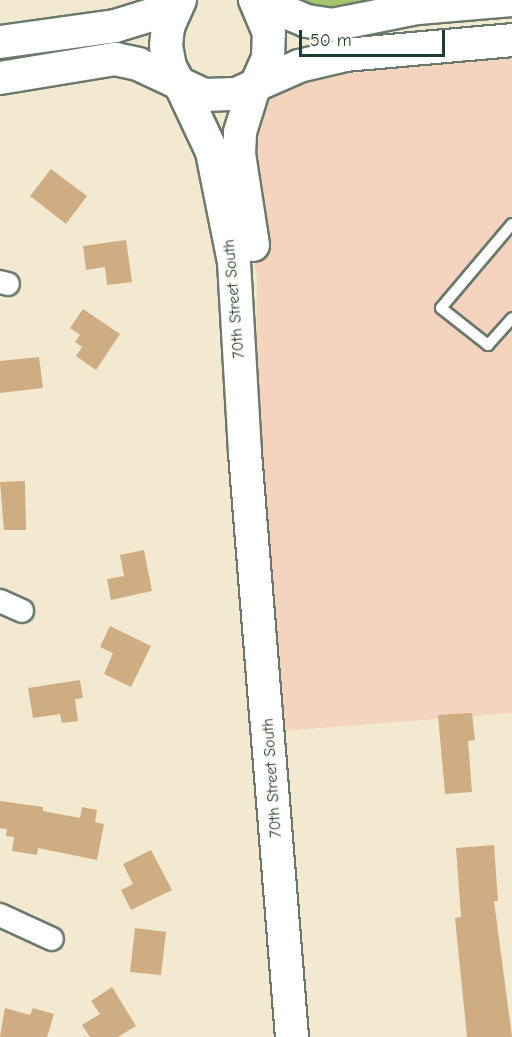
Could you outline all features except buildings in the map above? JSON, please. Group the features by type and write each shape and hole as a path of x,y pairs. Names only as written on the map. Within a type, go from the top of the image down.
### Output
{"main road":[{"path":"0,42 115,26 152,15 179,0"},
{"name":"70th Street South","path":"179,0 170,21 166,46 170,67 212,152 234,262 245,453 253,520 292,1037"},
{"path":"256,0 307,21 332,25 418,8 512,0"},
{"name":"70th Street South","path":"253,520 257,279 239,154 240,132 268,58 270,39 256,0"},
{"path":"0,78 115,59 138,64 181,86 217,97 236,94 299,66 345,55 512,40"}],"street":[{"path":"0,601 22,611"},
{"path":"0,915 52,939"}],"lane":[{"path":"512,224 441,308 488,345 512,318"}],"shaded area":[{"path":"512,53 512,713 268,732 255,440 257,279 239,154 256,85"}],"green space":[{"path":"289,0 385,0 332,12"}]}
